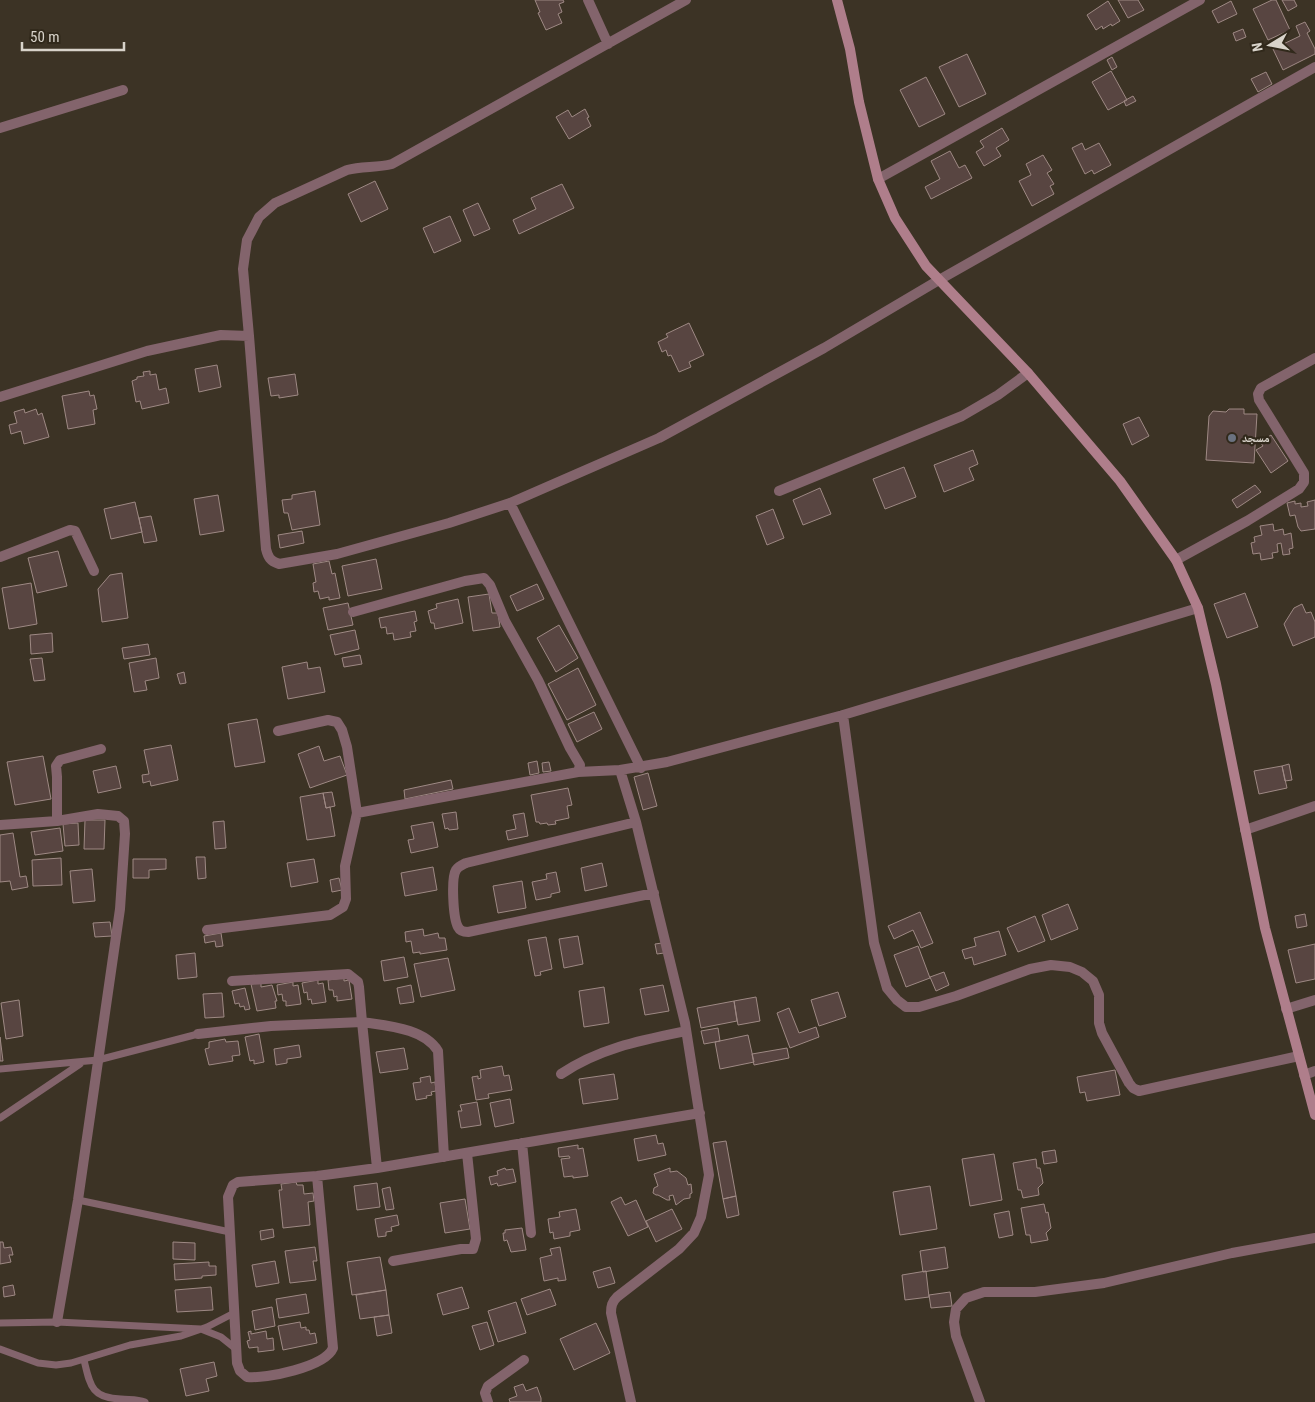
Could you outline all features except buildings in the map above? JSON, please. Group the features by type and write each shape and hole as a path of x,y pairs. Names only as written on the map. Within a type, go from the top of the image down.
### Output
{"main road":[{"path":"838,0 850,49 859,102 878,178 895,218 926,266 1028,373 1120,481 1176,560 1198,608 1216,684 1265,928 1315,1115"}],"street":[{"path":"588,0 608,44"},
{"path":"686,0 392,164 347,170 275,203 260,217 247,240 243,269 266,549 272,562 279,564 337,554 449,523 510,502 659,438 824,348 939,280 1315,67"},
{"path":"878,178 1200,0"},
{"path":"0,128 123,90"},
{"path":"0,397 147,351 221,335 249,336"},
{"path":"1176,560 1247,521 1298,489 1304,482 1304,473 1259,400 1258,394 1261,388 1315,358"},
{"path":"779,490 962,416 998,396 1028,373"},
{"path":"510,502 640,768"},
{"path":"0,557 70,530 75,531 94,571"},
{"path":"353,612 465,581 484,578 490,585 505,620 538,680 580,765 578,772"},
{"path":"357,813 578,772 640,768 667,762 842,715 1198,608"},
{"path":"842,715 874,943 887,988 896,1000 906,1006 919,1006 956,996 1030,969 1051,965 1070,967 1082,972 1093,981 1099,995 1099,1023 1102,1033 1129,1083 1139,1091 1299,1056"},
{"path":"207,930 330,915 342,907 346,899 345,866 357,813 347,747 342,730 336,722 328,720 278,731"},
{"path":"57,821 58,777 56,766 60,760 101,749"},
{"path":"620,770 654,892 686,1031 709,1175 701,1217 694,1233 679,1249 617,1297 611,1306 631,1402"},
{"path":"1244,830 1315,806"},
{"path":"0,826 57,821 98,814 118,816 124,820 125,834 120,909 78,1200 57,1322"},
{"path":"636,822 460,866 453,880 456,921 458,928 463,932 468,932 654,892"},
{"path":"232,981 348,974 358,982 377,1168"},
{"path":"1286,1009 1315,1000"},
{"path":"198,1034 271,1026 362,1022 396,1027 432,1042 438,1051 444,1157"},
{"path":"561,1074 577,1063 621,1045 686,1031"},
{"path":"1304,1075 1315,1071"},
{"path":"316,1176 333,1348 326,1358 293,1371 270,1377 247,1377 240,1371 237,1362 228,1197 233,1185 238,1182 316,1176 377,1168 700,1113"},
{"path":"522,1143 531,1233"},
{"path":"393,1261 461,1249 473,1249 476,1239 467,1153"},
{"path":"980,1402 956,1336 954,1322 956,1309 966,1298 984,1292 1035,1292 1104,1283 1232,1253 1315,1238"},
{"path":"488,1402 485,1394 488,1386 524,1360"}],"lane":[{"path":"0,1069 82,1063 198,1034"},
{"path":"0,1118 82,1063"},
{"path":"78,1200 230,1232"},
{"path":"0,1349 38,1363 56,1365 84,1360 130,1345 181,1336 201,1329 234,1313"},
{"path":"0,1323 57,1322 201,1329 221,1338 236,1349"},
{"path":"84,1360 92,1388 99,1395 110,1399 145,1402"}],"place":[{"name":"مسجد","path":"1232,438"}]}
